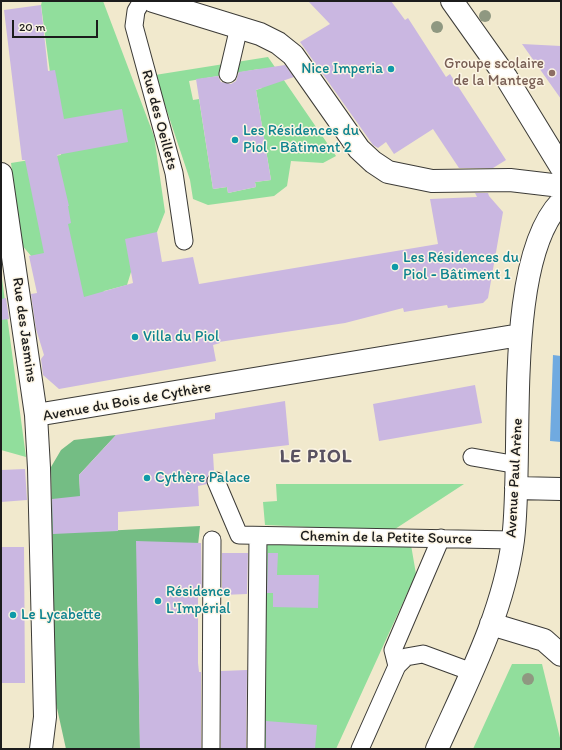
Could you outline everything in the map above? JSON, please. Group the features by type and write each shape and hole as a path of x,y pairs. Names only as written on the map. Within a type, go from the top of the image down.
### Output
{"street":[{"path":"153,1 260,34 278,43 293,56 359,149 373,162 388,172 432,181 510,180 561,186"},
{"path":"452,1 506,77 561,167"},
{"name":"Rue des Jasmins","path":"1,174 36,415"},
{"name":"Avenue Paul Arène","path":"436,749 472,672 491,624 502,588 513,540 518,464 520,335 534,253 542,228 561,202"},
{"name":"Avenue du Bois de Cythère","path":"42,749 45,717 39,468 36,415 520,335"},
{"path":"516,488 561,489"},
{"path":"491,624 544,640 561,656"}],"lane":[{"name":"Rue des Oeillets","path":"142,1 136,11 134,26 174,174 184,241"},
{"path":"228,74 239,27"},
{"path":"472,457 518,464"},
{"name":"Chemin de la Petite Source","path":"216,481 239,536 513,540"},
{"path":"256,749 258,536"},
{"path":"397,666 393,650 441,538"},
{"path":"211,749 212,540"},
{"path":"360,749 397,666 406,657 416,654 424,654 472,672"}],"green space":[{"path":"42,1 103,1 154,136 165,212 157,232 131,272 127,285 104,291 90,326 21,244 11,163 61,155 41,5"},
{"path":"268,57 336,156 323,163 291,161 287,186 274,196 208,205 193,199 190,180 155,75","holes":["259,69 262,88 256,90 271,180 255,182 256,187 228,193 227,187 213,189 199,99 193,100 189,81"]},
{"path":"1,271 26,457 1,450"},
{"path":"116,435 79,475 83,532 200,526 198,545 137,548 140,749 66,749 55,699 51,467 61,450 74,440"},
{"path":"276,484 464,484 392,531 265,525 263,502 277,501"},
{"path":"266,545 411,545 416,574 336,749 262,749"},
{"path":"512,664 542,664 561,742 561,749 473,749"}],"water":[{"path":"553,355 561,356 561,442 550,441"}],"building":[{"path":"308,1 391,1 405,20 408,18 446,77 450,74 506,160 493,168 459,168 433,129 394,154 386,142 378,148 373,145 300,42 330,24"},
{"path":"41,5 48,71 55,70 64,119 122,109 128,142 57,155 69,206 71,223 68,224 84,297 133,283 125,239 157,232 162,262 193,257 199,284 438,244 430,199 477,197 475,193 488,193 503,212 488,298 483,303 448,308 447,305 404,312 403,308 345,323 219,342 220,343 213,345 216,361 59,389 43,375 41,359 44,355 36,329 31,294 37,293 29,256 44,253 25,160 22,160 4,10"},
{"path":"522,44 561,46 561,99"},
{"name":"Les Résidences du Piol - Bâtiment 2","path":"285,65 294,77 256,90 271,180 255,182 256,187 228,193 227,187 213,189 196,79 218,76 221,82 231,84 236,81 239,72"},
{"path":"6,298 9,319 1,320 1,299"},
{"path":"475,385 482,423 379,441 373,404"},
{"name":"Cythère Palace","path":"285,401 289,445 213,454 214,471 208,475 207,484 198,486 199,506 118,512 118,531 53,534 52,499 80,496 79,475 116,435 215,419 215,413"},
{"path":"25,469 27,500 1,502 1,470"},
{"name":"Résidence L'Impérial","path":"136,541 201,543 202,596 198,596 198,663 199,672 201,672 201,749 140,749"},
{"name":"Le Lycabette","path":"1,547 24,547 25,683 1,683"},
{"path":"222,553 248,553 247,594 222,595"},
{"path":"268,553 278,553 277,575 319,575 318,608 273,607 273,593 267,593"},
{"path":"247,670 246,749 221,749 221,671"},
{"path":"266,721 317,725 315,749 266,749"}],"place":[{"name":"Nice Imperia","path":"391,69"},
{"name":"Groupe scolaire de la Mantega","path":"552,73"},
{"name":"Les Résidences du Piol - Bâtiment 2","path":"235,140"},
{"name":"Les Résidences du Piol - Bâtiment 1","path":"395,267"},
{"name":"Villa du Piol","path":"135,337"},
{"name":"Cythère Palace","path":"147,478"},
{"name":"Résidence L'Impérial","path":"158,601"},
{"name":"Le Lycabette","path":"13,615"}],"district":[{"name":"LE PIOL","path":"316,457"}]}
